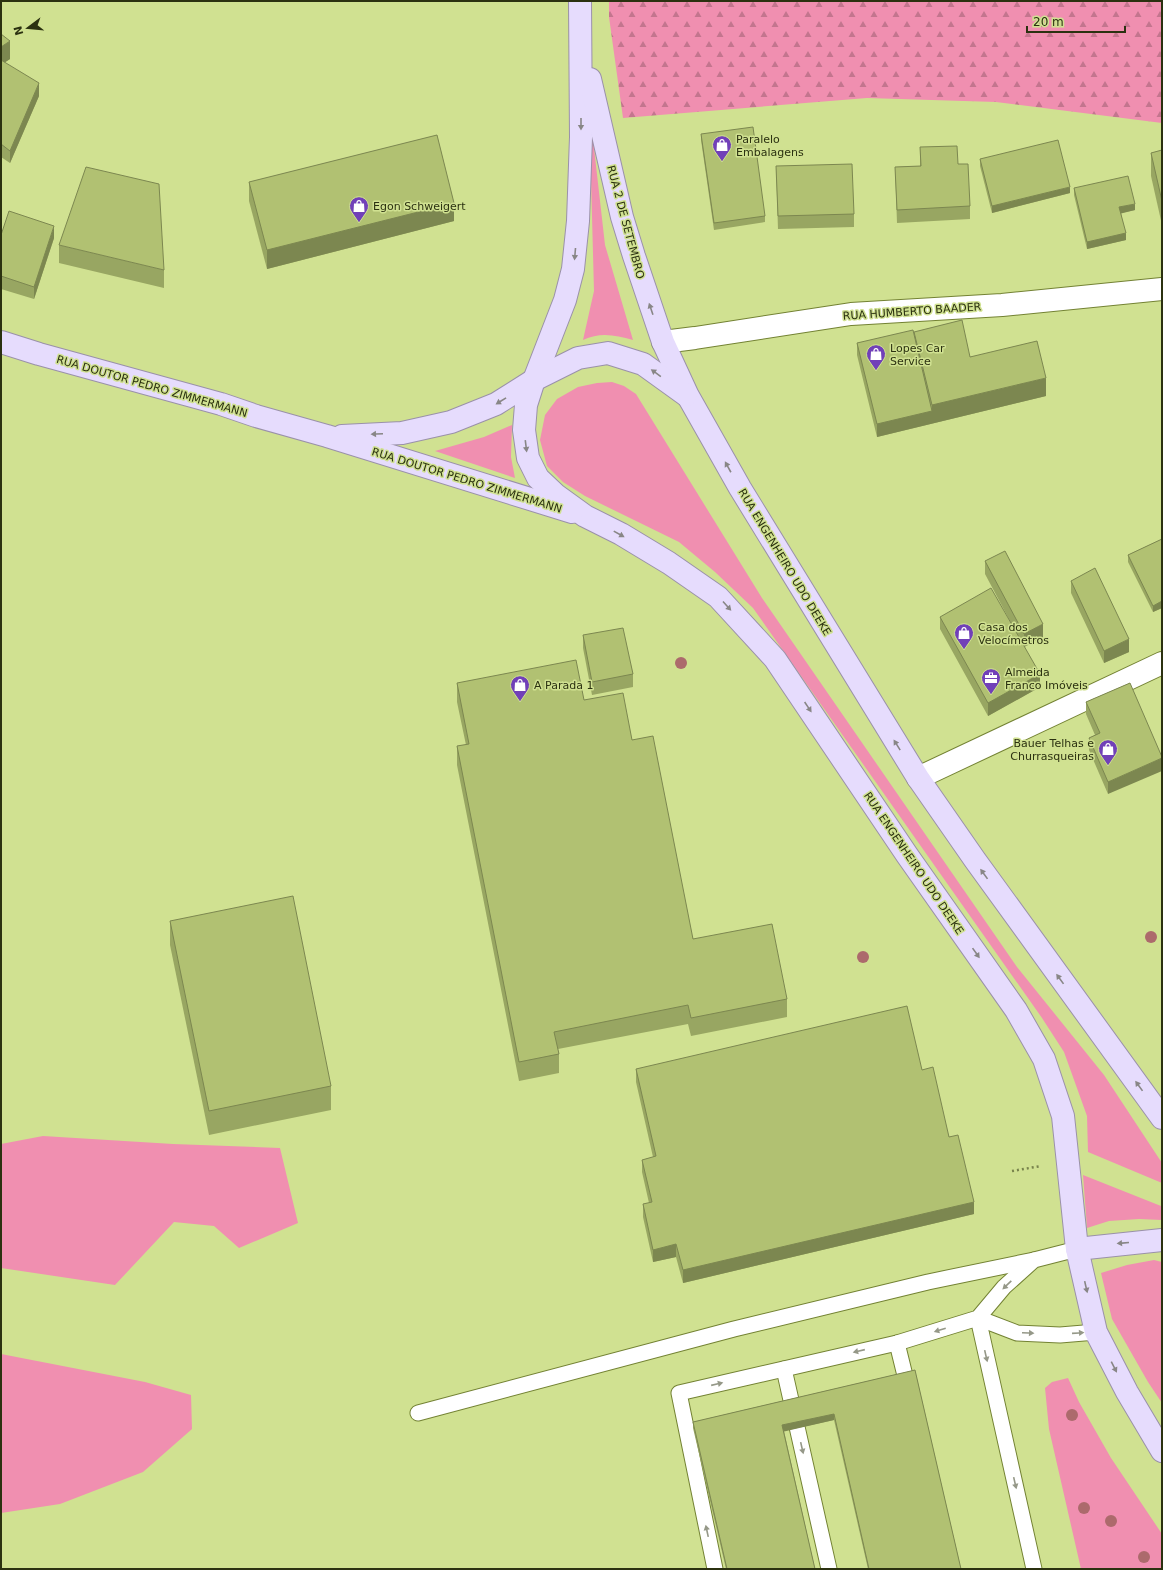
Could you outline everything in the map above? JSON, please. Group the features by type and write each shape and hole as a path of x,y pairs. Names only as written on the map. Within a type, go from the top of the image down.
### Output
{"main road":[{"name":"RUA 2 DE SETEMBRO","path":"534,380 565,300 573,269 578,221 581,144 580,1"},
{"name":"RUA 2 DE SETEMBRO","path":"581,43 622,217 663,342 688,396"},
{"name":"RUA DOUTOR PEDRO ZIMMERMANN","path":"1,342 39,354 221,404 585,516"},
{"name":"RUA DOUTOR PEDRO ZIMMERMANN","path":"326,436 402,432 451,422 496,404 534,380 578,358 608,353 643,364 688,396"},
{"name":"RUA ENGENHEIRO UDO DEEKE","path":"534,380 526,405 525,424 528,458 538,478 556,495 585,516 621,534 718,596 775,659 907,855 1016,1010 1044,1059 1063,1116 1077,1249 1096,1332 1127,1392 1162,1451"},
{"name":"RUA ENGENHEIRO UDO DEEKE","path":"688,396 744,494 918,778 975,860 1162,1118"},
{"path":"1077,1249 1162,1240"}],"street":[{"name":"RUA HUMBERTO BAADER","path":"663,342 851,314 1002,306 1162,289"},
{"path":"918,778 1162,663"}],"lane":[{"path":"418,1413 734,1329 928,1282 1034,1260 1077,1249"},
{"path":"715,1569 679,1393 897,1343 978,1318 1004,1287 1034,1260"},
{"path":"978,1318 1017,1333 1060,1335 1096,1332"},
{"path":"978,1318 1034,1569"},
{"path":"897,1343 911,1405"},
{"path":"784,1369 829,1569"}],"path":[{"path":"1012,1171 1045,1166"}],"green space":[{"path":"609,1 1162,1 1162,123 996,102 867,98 623,118 609,17"},
{"path":"589,104 605,245 633,340 602,335 589,337 583,340 594,291"},
{"path":"612,382 624,386 636,394 762,598 1017,967 1104,1075 1162,1163 1162,1183 1088,1152 1087,1116 1064,1052 1042,1018 753,608 715,572 679,542 585,496 563,482 547,466 540,440 545,415 557,399 578,387"},
{"path":"512,425 511,457 515,478 435,451 484,437"},
{"path":"43,1136 173,1144 280,1148 298,1223 239,1248 214,1226 174,1222 115,1285 1,1268 1,1144"},
{"path":"1083,1175 1161,1206 1162,1220 1139,1219 1109,1221 1087,1228"},
{"path":"1154,1260 1162,1262 1162,1403 1148,1382 1112,1319 1101,1273 1127,1265"},
{"path":"1,1354 145,1382 191,1395 192,1429 143,1472 60,1504 1,1513"},
{"path":"1068,1378 1079,1402 1111,1458 1162,1534 1162,1569 1081,1569 1049,1429 1045,1388 1052,1382"}],"building":[{"path":"1,34 10,41 1,47"},
{"path":"1,60 39,83 10,151 1,144"},
{"path":"753,127 765,216 714,223 701,134"},
{"path":"437,135 454,203 267,250 249,182"},
{"path":"1058,140 1070,187 992,206 980,159"},
{"path":"957,146 958,164 968,164 970,206 897,210 895,167 921,166 920,147"},
{"path":"1162,150 1162,201 1151,153"},
{"path":"852,164 854,214 778,216 776,166"},
{"path":"86,167 159,184 164,270 59,245"},
{"path":"1128,176 1135,204 1119,207 1126,233 1087,242 1074,188"},
{"path":"9,211 54,226 34,287 1,276 1,235"},
{"path":"962,320 970,357 1037,341 1046,378 932,405 914,332"},
{"path":"913,330 932,411 877,424 857,343"},
{"path":"1162,539 1162,601 1153,606 1128,555"},
{"path":"1005,551 1043,624 1024,634 985,561"},
{"path":"1095,568 1129,639 1104,651 1071,581"},
{"path":"991,588 1040,674 988,703 940,617"},
{"path":"623,628 633,674 592,682 583,635"},
{"path":"576,660 584,700 623,693 632,740 653,736 693,939 772,924 787,999 691,1018 688,1005 554,1032 559,1054 519,1062 457,746 469,744 457,683"},
{"path":"1130,683 1162,758 1108,782 1089,738 1100,733 1086,702"},
{"path":"293,896 331,1086 209,1111 170,921"},
{"path":"907,1006 922,1070 933,1067 949,1137 958,1135 974,1202 683,1270 676,1244 653,1250 643,1204 652,1202 642,1160 656,1156 636,1069"},
{"path":"915,1370 961,1569 869,1569 834,1414 782,1425 815,1569 727,1569 693,1422"}],"place":[{"name":"Paralelo Embalagens","path":"722,162"},
{"name":"Egon Schweigert","path":"359,223"},
{"name":"Lopes Car Service","path":"876,371"},
{"name":"Casa dos Velocímetros","path":"964,650"},
{"name":"Almeida Franco Imóveis","path":"991,695"},
{"name":"A Parada 1","path":"520,702"},
{"name":"Bauer Telhas e Churrasqueiras","path":"1108,766"}]}
